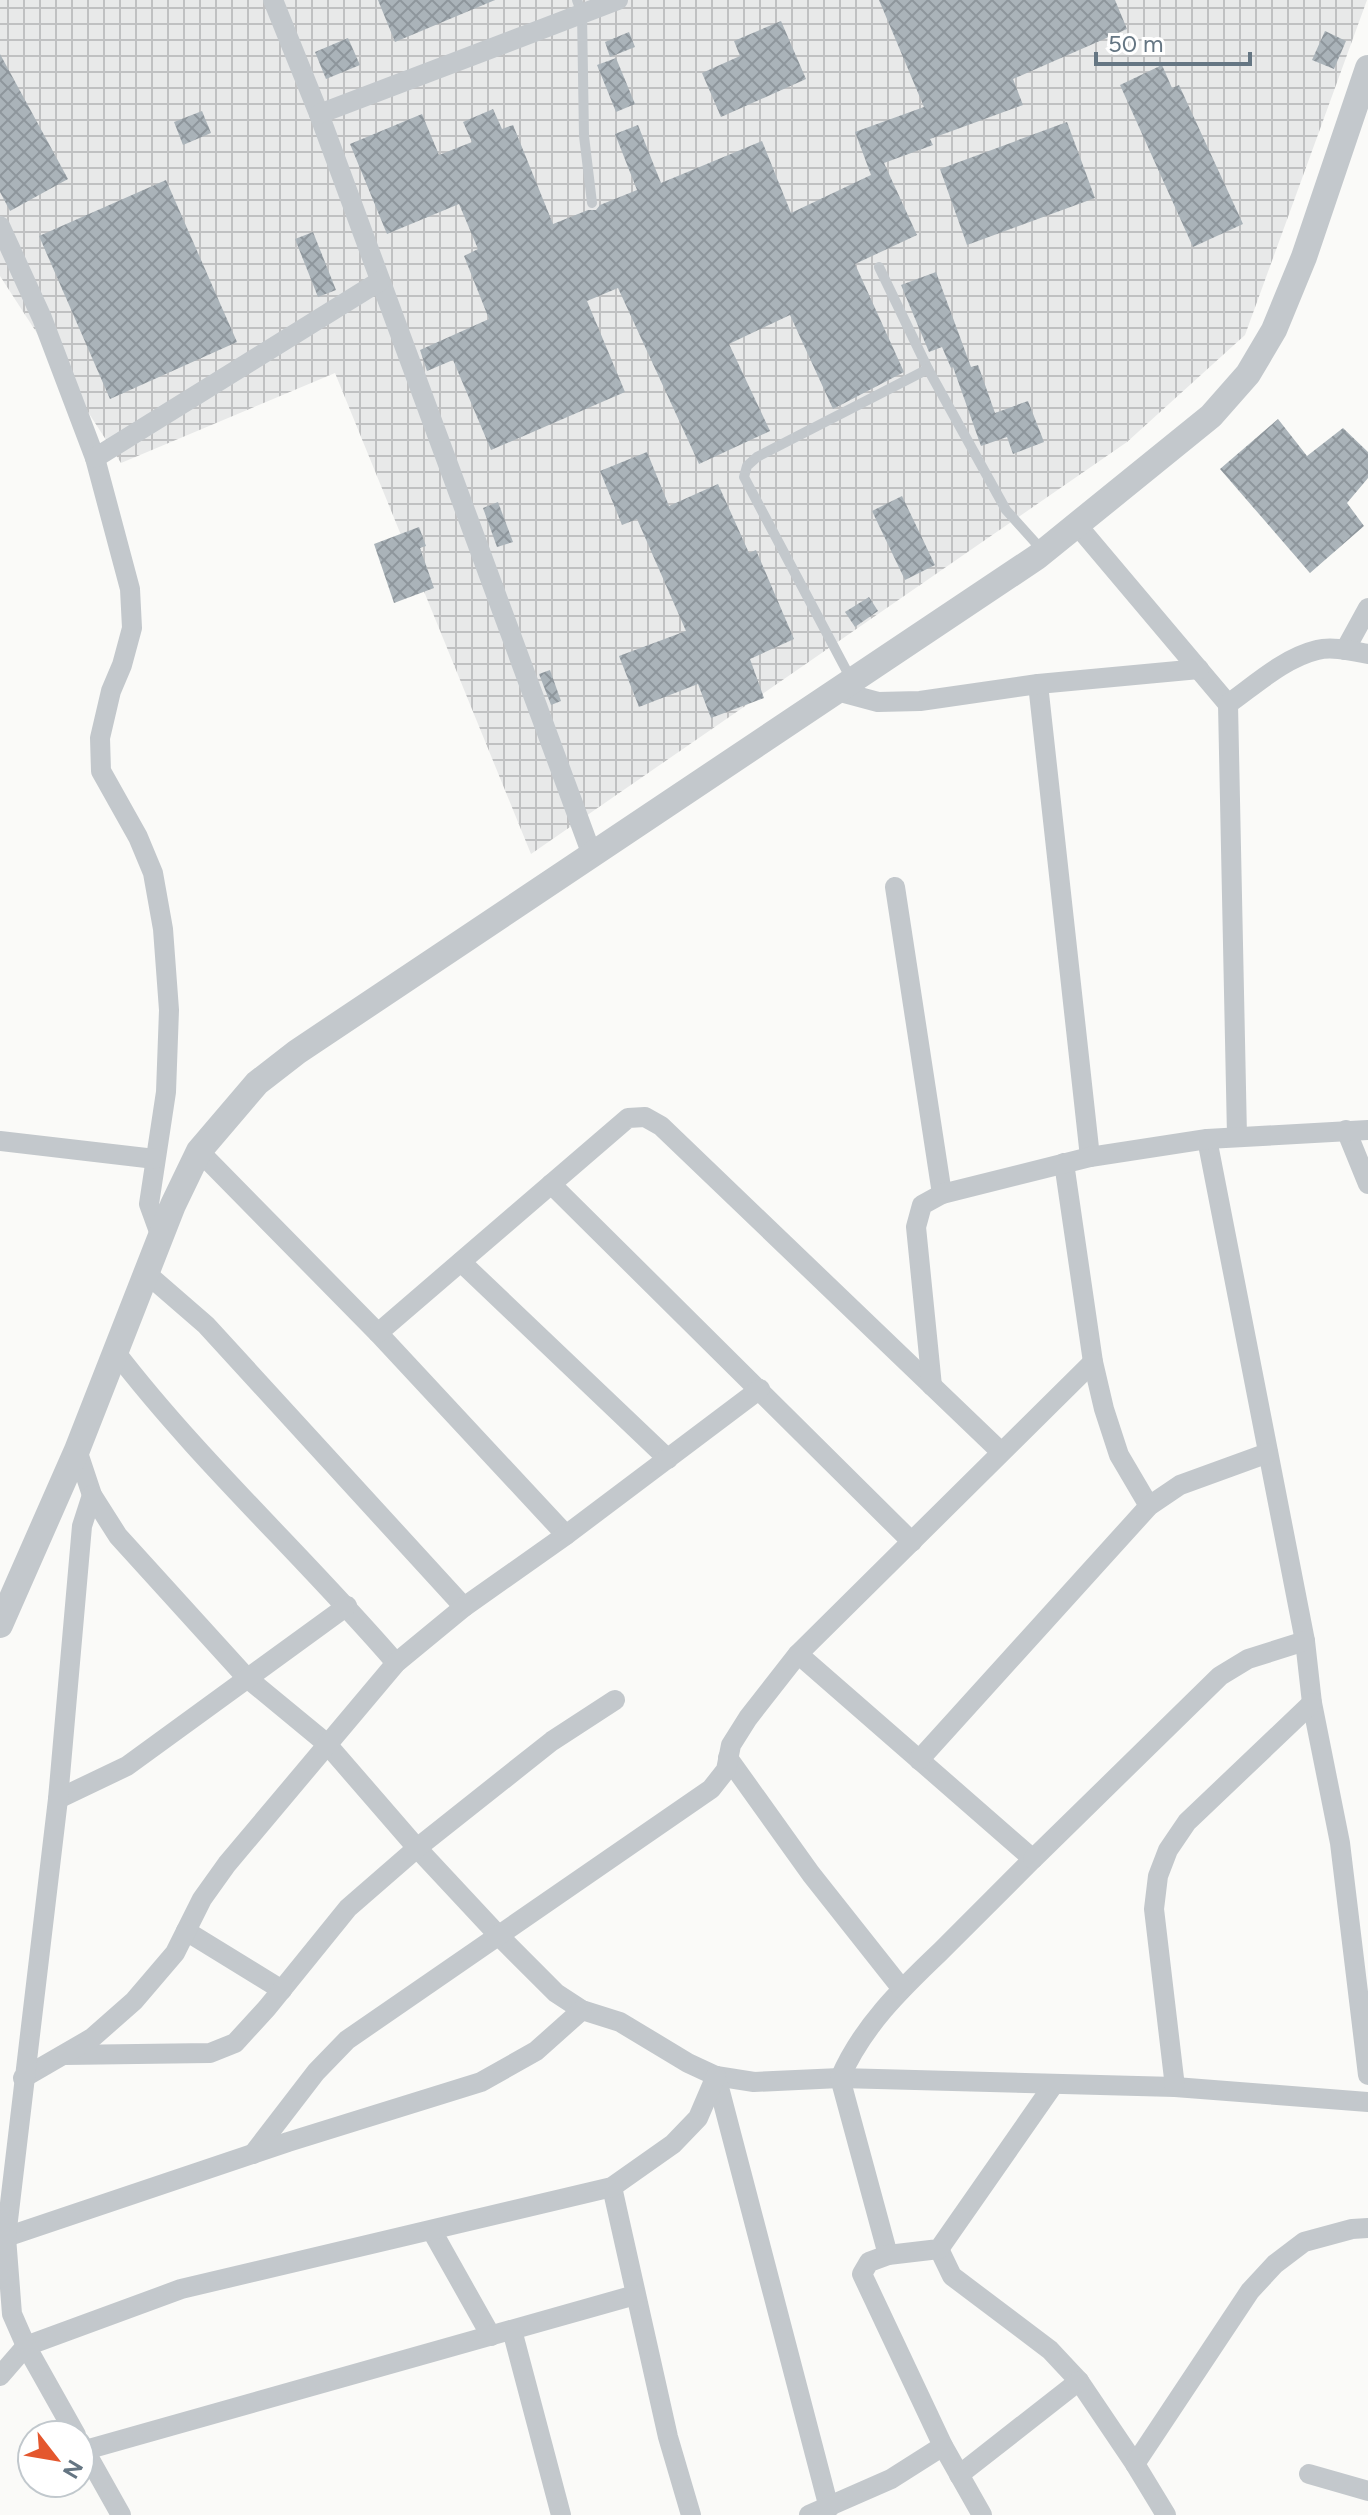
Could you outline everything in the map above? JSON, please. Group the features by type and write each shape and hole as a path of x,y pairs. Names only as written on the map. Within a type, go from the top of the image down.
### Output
{"street":[{"path":"273,0 319,114 592,855"},
{"path":"319,114 580,7 618,0"},
{"path":"0,1625 77,1450 114,1350 199,1151 257,1083 297,1052 1043,552 1211,416 1248,374 1274,330 1304,257 1368,68"},
{"path":"0,226 42,318 95,458 130,589 132,628 111,691 100,738 101,771 138,837 153,873 163,929 169,1024 166,1092 149,1204 161,1237"},
{"path":"95,458 380,281"},
{"path":"1077,525 1228,704 1237,1136"},
{"path":"1345,650 1368,608"},
{"path":"1228,704 1283,665 1317,650 1368,654"},
{"path":"845,686 878,702 920,701 1038,684 1199,669"},
{"path":"1038,684 1090,1157"},
{"path":"895,887 942,1194"},
{"path":"378,1333 628,1118 645,1117 661,1126 1000,1451"},
{"path":"1346,1130 1368,1184"},
{"path":"932,1386 916,1227 922,1205 942,1194 1090,1157 1237,1136 1368,1130"},
{"path":"1207,1139 1305,1641 1312,1703 1362,1965 1368,2075"},
{"path":"0,1141 155,1159"},
{"path":"199,1151 378,1333 566,1535"},
{"path":"1064,1163 1093,1362 1104,1409 1119,1455 1149,1506"},
{"path":"551,1184 912,1542"},
{"path":"461,1262 668,1459"},
{"path":"146,1273 206,1325 464,1607"},
{"path":"114,1350 156,1405 347,1606 396,1663"},
{"path":"253,2154 316,2072 347,2040 711,1789 726,1770 731,1745 748,1718 798,1654 1093,1362"},
{"path":"23,2078 92,2038 134,2001 175,1953 202,1899 227,1864 396,1663 464,1607 566,1535 760,1389"},
{"path":"77,1450 92,1495 118,1536 246,1677 326,1743 500,1937 556,1993 582,2010 620,2022 716,2076 754,2082 840,2078 1175,2087 1368,2102"},
{"path":"919,1760 1149,1506 1180,1485 1268,1453"},
{"path":"67,2419 26,2346 12,2314 6,2237 58,1799 82,1526 92,1495"},
{"path":"58,1799 127,1766 347,1606"},
{"path":"888,2255 840,2078 851,2052 868,2026 1220,1676 1248,1659 1305,1641"},
{"path":"798,1654 1033,1859"},
{"path":"60,2055 210,2053 235,2043 348,1908 417,1848 552,1741 615,1700"},
{"path":"1175,2087 1154,1909 1158,1876 1168,1850 1187,1822 1312,1703"},
{"path":"728,1758 811,1874 902,1989"},
{"path":"186,1931 282,1990"},
{"path":"6,2237 481,2082 536,2051 582,2010"},
{"path":"0,2376 26,2346 181,2289 612,2187 673,2144 698,2118 716,2076"},
{"path":"716,2076 829,2508"},
{"path":"982,2515 943,2446 862,2274 869,2262 888,2255 939,2249 1054,2084"},
{"path":"612,2187 668,2437 691,2515"},
{"path":"1135,2464 1250,2291 1275,2264 1304,2242 1352,2229 1368,2228"},
{"path":"432,2231 491,2336"},
{"path":"939,2249 952,2276 1050,2350 1079,2381 1166,2515"},
{"path":"96,2438 491,2336 635,2295"},
{"path":"512,2330 561,2515"},
{"path":"959,2475 1079,2381"},
{"path":"809,2515 891,2479 943,2446"},
{"path":"96,2470 121,2515"},
{"path":"1309,2474 1368,2491"}],"lane":[{"path":"580,7 584,136 592,203"},
{"path":"879,267 928,369 1006,510 1043,552"},
{"path":"845,686 744,477 747,466 757,457 928,369"}],"shaded area":[{"path":"0,0 1367,0 1245,335 1127,442 531,854 335,373 121,463 0,276"}],"building":[{"path":"378,0 495,0 395,42"},
{"path":"879,0 1115,0 1127,29 1013,79 1023,105 930,139 933,145 884,163 917,235 855,264 904,372 833,409 790,315 729,344 770,431 699,464 618,288 587,301 625,392 491,450 453,360 427,371 420,350 489,319 464,256 478,249 459,204 387,234 350,144 422,114 439,155 472,142 463,122 493,109 502,129 513,125 553,224 588,210 596,210 600,205 637,190 615,134 638,125 661,183 762,141 791,213 871,175 855,132 924,107"},
{"path":"781,21 806,79 721,117 702,73 740,56 734,41"},
{"path":"1325,31 1346,41 1334,69 1312,60"},
{"path":"629,32 635,47 610,57 605,42"},
{"path":"348,38 360,65 326,79 315,52"},
{"path":"0,54 68,179 10,211 0,192"},
{"path":"616,58 635,104 616,112 597,65"},
{"path":"1162,65 1172,88 1179,85 1243,224 1193,247 1120,85"},
{"path":"202,111 211,133 183,145 174,122"},
{"path":"1067,122 1095,198 967,245 940,169"},
{"path":"166,180 237,342 110,399 39,236"},
{"path":"313,232 336,290 318,297 295,239"},
{"path":"936,272 971,367 978,365 995,413 1028,401 1044,442 1013,454 1007,437 981,446 953,367 942,347 929,352 901,285"},
{"path":"1278,419 1307,456 1343,428 1368,452 1368,478 1347,503 1364,526 1310,573 1220,469"},
{"path":"647,452 669,506 718,484 749,553 756,550 794,639 750,659 764,698 711,718 698,684 639,707 619,656 686,631 637,519 622,525 600,471"},
{"path":"902,496 935,565 905,580 872,511"},
{"path":"498,502 513,542 497,547 483,508"},
{"path":"419,527 426,546 420,548 434,588 394,603 374,544"},
{"path":"869,597 878,611 855,627 845,612"},
{"path":"550,670 561,701 551,705 539,674"}]}
